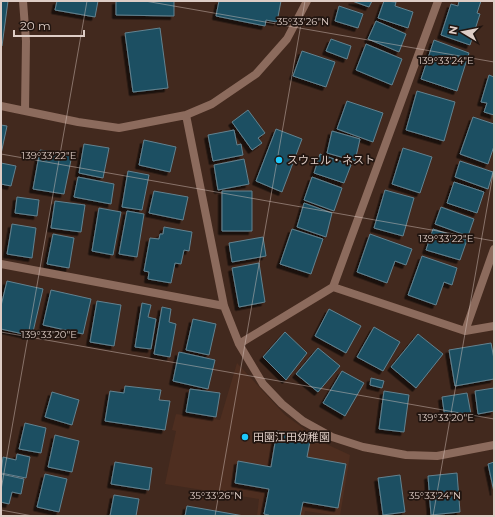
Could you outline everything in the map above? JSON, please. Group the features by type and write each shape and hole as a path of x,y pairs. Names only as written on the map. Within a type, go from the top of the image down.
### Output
{"street":[{"path":"23,1 26,41 25,111"},
{"path":"1,106 78,122 119,128 186,115 222,98 256,74 287,39 307,1"},
{"path":"239,344 333,287 438,1"},
{"path":"186,115 224,306 239,344 263,384 282,404 303,422 332,437 363,447 406,455 437,456 494,446"},
{"path":"465,331 494,249"},
{"path":"1,264 224,306"},
{"path":"333,287 465,331 494,326"}],"shaded area":[{"name":"田園江田幼稚園","path":"237,363 285,415 324,443 350,455 340,516 305,511 304,516 257,516 259,499 165,484 176,431 172,430 176,414 220,420"}],"building":[{"path":"1,1 8,1 2,46 1,46"},
{"path":"57,1 98,1 95,17 55,10"},
{"path":"116,1 174,1 174,16 116,15"},
{"path":"219,1 281,1 277,22 266,20 265,26 216,16"},
{"path":"352,1 372,1 369,7"},
{"path":"384,1 396,2 395,6 413,12 408,28 378,18"},
{"path":"459,1 481,1 477,13 480,14 470,45 441,35 451,4 458,6"},
{"path":"339,6 363,14 358,28 335,21"},
{"path":"376,21 406,34 399,52 368,39"},
{"path":"160,28 168,88 133,92 125,33"},
{"path":"331,39 351,46 347,59 326,51"},
{"path":"434,40 469,53 457,91 421,79"},
{"path":"366,44 402,59 392,85 356,70"},
{"path":"302,51 335,62 326,87 293,76"},
{"path":"489,75 494,77 494,115 484,112 487,103 481,102"},
{"path":"417,91 455,102 444,141 406,130"},
{"path":"347,101 383,113 373,142 337,129"},
{"path":"248,110 265,133 258,138 262,143 252,150 232,122"},
{"path":"473,117 494,124 494,146 488,164 460,154"},
{"path":"1,125 7,126 1,154"},
{"name":"スウェル・ネスト","path":"276,129 302,139 282,192 256,181"},
{"path":"234,130 237,145 241,144 243,155 213,161 208,135"},
{"path":"332,131 360,139 355,161 327,153"},
{"path":"144,140 176,147 170,172 139,165"},
{"path":"84,144 109,148 103,178 79,173"},
{"path":"403,148 432,157 420,193 392,184"},
{"path":"40,150 72,155 64,194 33,189"},
{"path":"320,154 351,165 344,183 314,173"},
{"path":"244,159 249,184 218,190 214,165"},
{"path":"460,161 493,172 488,189 455,177"},
{"path":"1,163 16,166 11,186 1,184"},
{"path":"128,171 149,175 142,210 122,207"},
{"path":"78,177 114,184 111,204 74,197"},
{"path":"312,177 342,188 334,211 304,200"},
{"path":"454,182 484,192 477,213 447,203"},
{"path":"385,190 414,198 403,236 374,228"},
{"path":"154,191 188,197 183,220 149,213"},
{"path":"222,191 252,191 252,231 222,231"},
{"path":"17,197 39,200 37,216 15,213"},
{"path":"55,201 85,205 81,232 51,228"},
{"path":"304,203 332,213 326,237 297,227"},
{"path":"441,207 474,219 468,236 435,224"},
{"path":"99,208 121,212 113,255 92,251"},
{"path":"127,211 144,214 137,257 119,254"},
{"path":"12,224 36,228 32,258 7,254"},
{"path":"164,227 192,232 189,251 184,250 181,264 175,263 171,283 148,279 149,272 144,271 150,238 159,239 160,234 163,234"},
{"path":"292,229 323,239 311,274 280,264"},
{"path":"433,229 467,240 460,260 426,250"},
{"path":"53,234 74,238 69,268 47,264"},
{"path":"370,234 412,249 406,265 395,261 387,283 357,272"},
{"path":"263,237 266,256 232,262 229,243"},
{"path":"422,256 457,268 452,285 444,282 436,305 408,295"},
{"path":"259,263 265,302 239,307 232,268"},
{"path":"7,281 43,289 32,336 1,329 1,306"},
{"path":"51,290 91,299 83,334 43,325"},
{"path":"97,301 121,305 114,346 90,342"},
{"path":"142,303 151,305 148,317 156,319 151,349 135,347"},
{"path":"162,307 171,309 169,322 176,324 170,357 154,354"},
{"path":"329,309 361,326 346,353 315,336"},
{"path":"193,319 216,324 209,355 186,350"},
{"path":"374,327 400,342 383,371 357,357"},
{"path":"285,332 307,353 286,380 263,357"},
{"path":"418,334 443,354 416,388 391,367"},
{"path":"491,343 494,359 494,379 455,386 449,350"},
{"path":"318,348 340,366 318,392 296,374"},
{"path":"179,352 215,360 208,389 173,381"},
{"path":"342,371 364,383 345,416 323,403"},
{"path":"371,378 384,381 382,388 370,385"},
{"path":"125,386 161,390 159,400 170,401 165,430 105,421 110,391 124,393"},
{"path":"494,388 494,411 478,414 475,391"},
{"path":"190,389 220,393 216,417 186,412"},
{"path":"384,391 409,395 404,432 379,429"},
{"path":"52,392 79,400 72,425 45,417"},
{"path":"467,393 471,414 445,418 442,397"},
{"path":"25,423 46,428 41,453 19,449"},
{"path":"277,431 311,436 307,457 346,464 338,508 303,502 300,516 269,516 264,514 269,489 235,483 238,461 271,467"},
{"path":"55,435 79,441 72,472 48,467"},
{"path":"17,454 30,457 26,478 1,473 3,457 16,460"},
{"path":"115,462 152,468 149,490 111,484"},
{"path":"494,462 494,492 488,464"},
{"path":"457,473 460,512 431,515 428,476"},
{"path":"1,474 24,479 21,494 12,492 9,504 1,502"},
{"path":"45,474 67,479 59,512 37,507"},
{"path":"400,475 405,512 383,515 378,478"},
{"path":"114,495 139,499 136,516 110,516"},
{"path":"187,506 244,516 185,516"}],"place":[{"name":"スウェル・ネスト","path":"279,160"},
{"name":"田園江田幼稚園","path":"245,437"}]}
